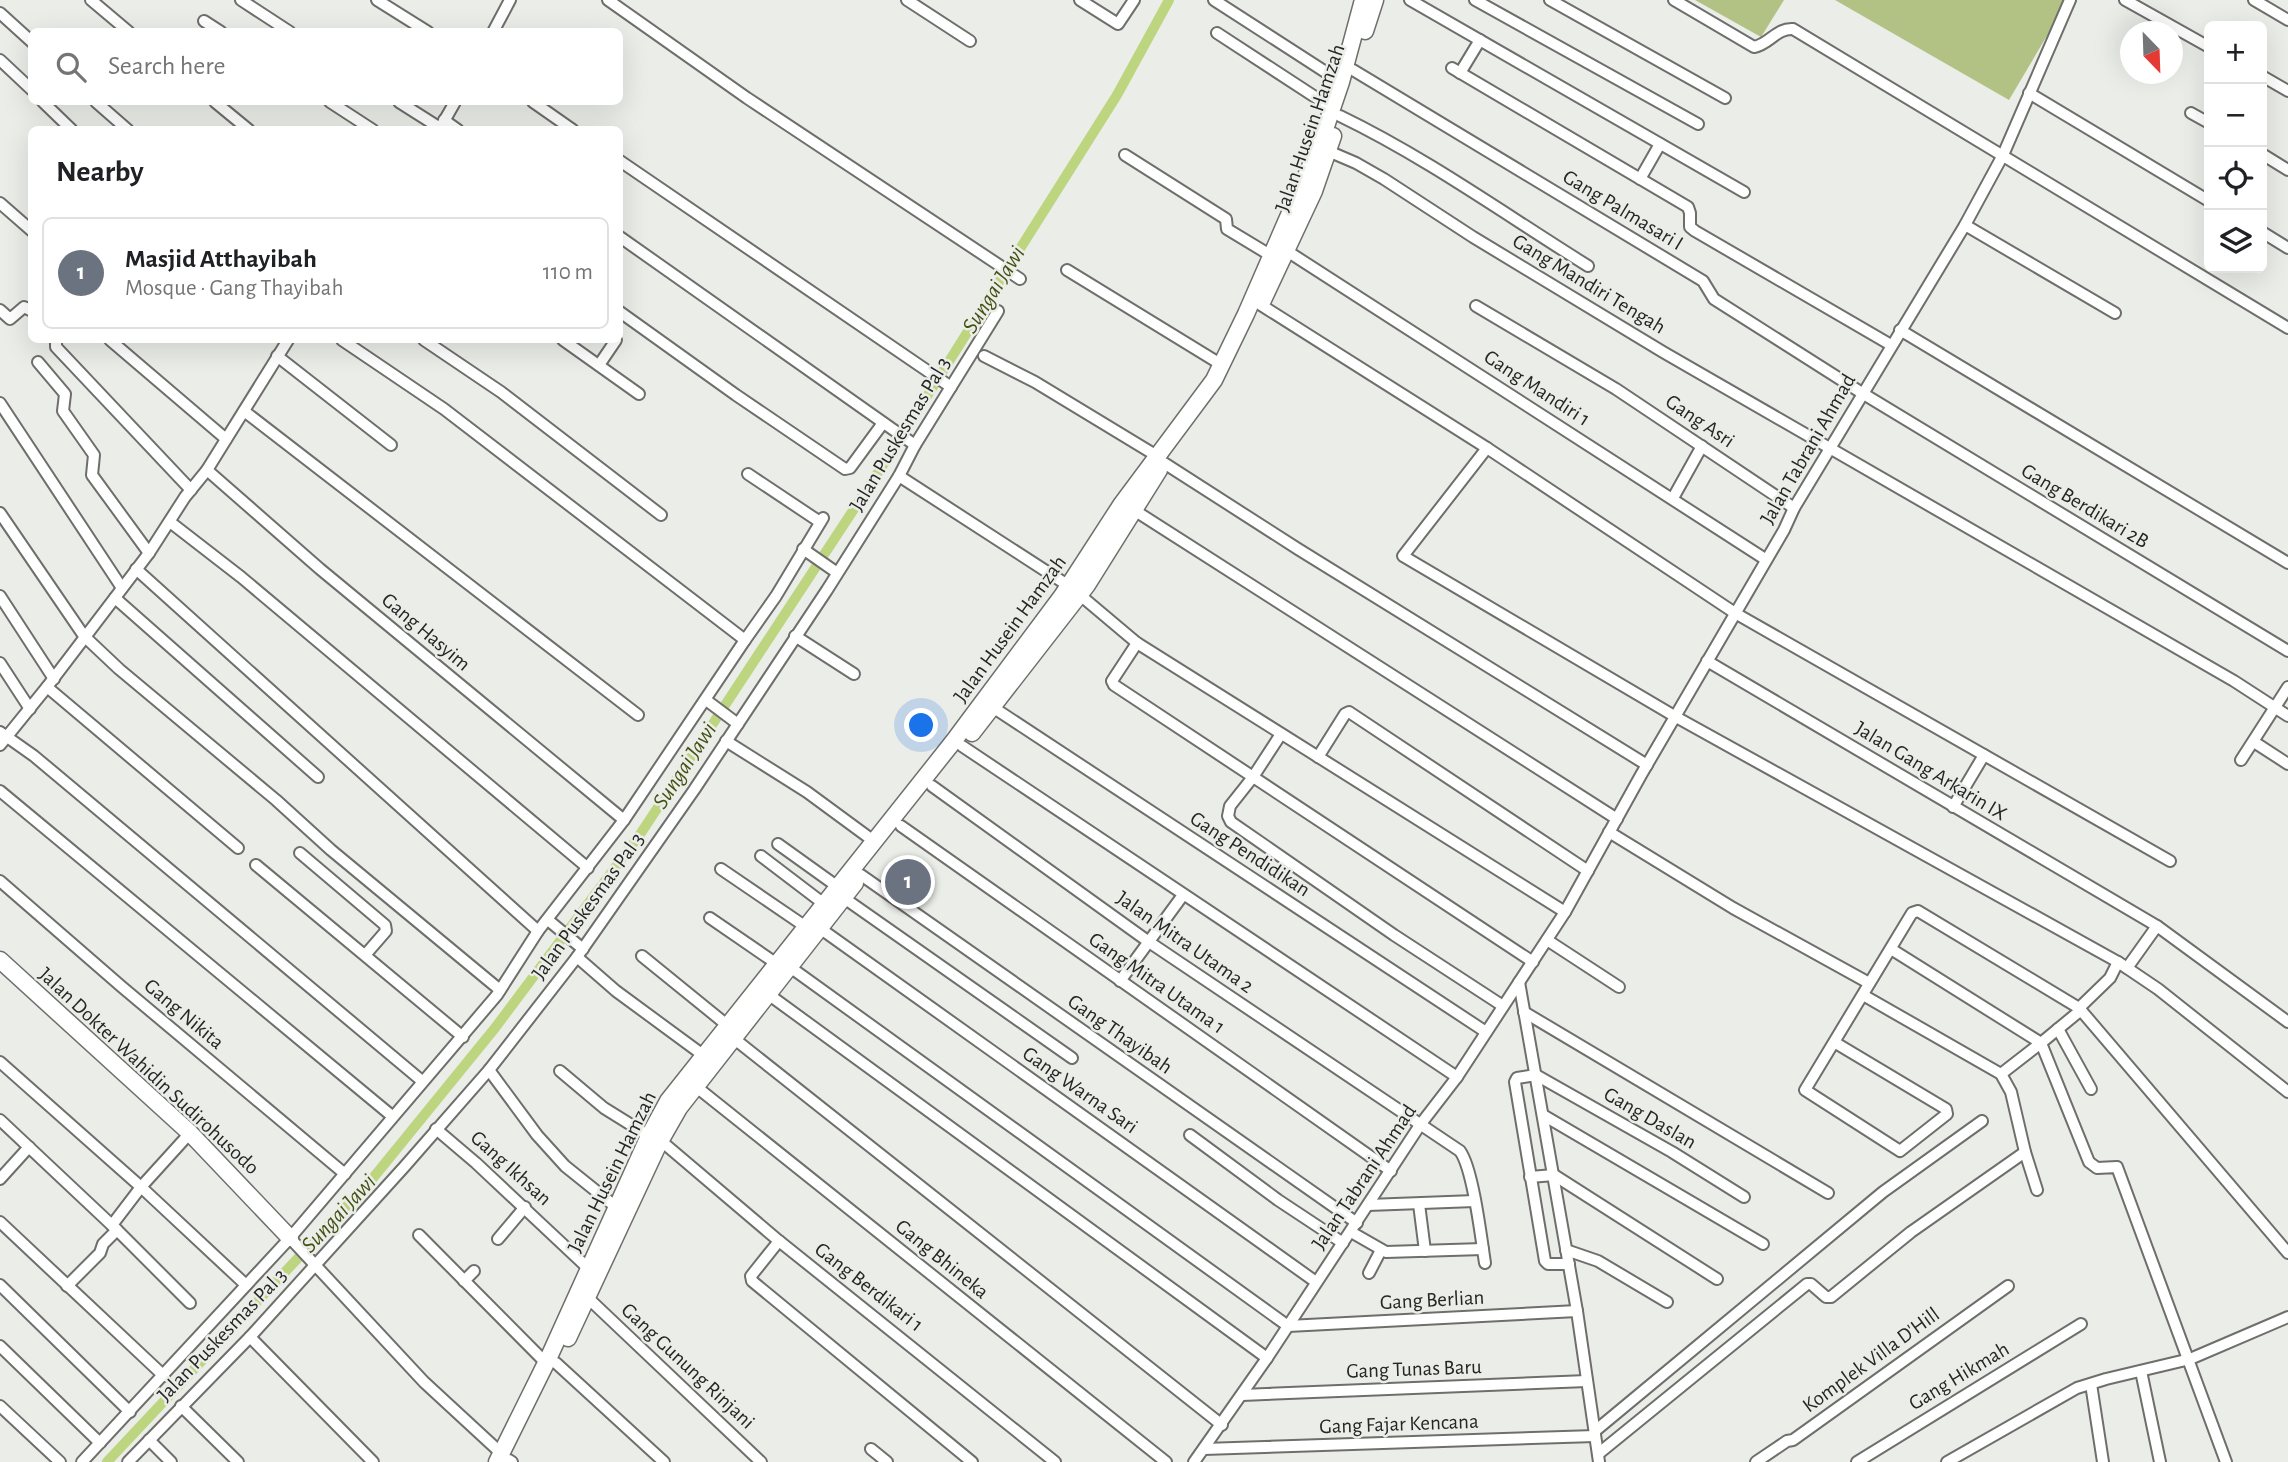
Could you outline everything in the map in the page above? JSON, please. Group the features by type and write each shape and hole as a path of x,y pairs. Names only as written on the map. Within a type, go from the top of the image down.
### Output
{"street":[{"path":"91,0 124,28"},
{"path":"241,0 284,28"},
{"path":"377,0 422,28"},
{"path":"495,28 509,0"},
{"path":"608,0 747,98 1016,277"},
{"path":"907,0 970,41"},
{"path":"1080,0 1118,24 1134,0"},
{"path":"1214,0 1341,82"},
{"name":"Jalan Husein Hamzah","path":"506,1460 551,1363 588,1268 616,1207 655,1138 730,1031 814,928 876,842 971,726 1134,510 1160,460 1222,365 1264,287 1287,251 1314,191 1328,151 1341,82 1363,0"},
{"name":"Jalan Husein Hamzah","path":"841,893 861,875 901,826 962,746 971,726 994,708 1074,591 1121,505 1222,384 1261,305 1270,255 1336,112 1353,70 1375,0"},
{"path":"1410,0 1744,192"},
{"path":"1475,0 1698,124"},
{"path":"1550,0 1725,97"},
{"path":"1674,0 1754,47 1767,42 1781,30 1793,29 2288,328"},
{"name":"Jalan Tabrani Ahmad","path":"1194,1462 1267,1358 1420,1125 1457,1077 1565,912 1784,530 1794,508 1965,225 2003,155 2070,0"},
{"path":"2125,0 2204,44"},
{"path":"2254,0 2288,20"},
{"path":"0,12 28,38"},
{"path":"204,21 215,28"},
{"path":"1217,33 1336,112 1448,176 1588,266"},
{"path":"1480,40 1456,70 1688,207 1689,227 1695,231 1891,345"},
{"path":"0,60 28,86"},
{"name":"Gang Palmasari I","path":"1353,70 1703,281 1714,299 1862,393"},
{"path":"2267,79 2288,91"},
{"path":"2029,93 2204,198"},
{"path":"46,105 68,126"},
{"path":"99,105 123,126"},
{"path":"219,105 244,126"},
{"path":"335,105 367,126"},
{"path":"404,105 441,126 453,105"},
{"path":"537,105 567,126"},
{"path":"2191,113 2204,121"},
{"path":"1640,179 1660,144"},
{"name":"Gang Mandiri Tengah","path":"1328,151 1384,179 1473,237 1653,346 2234,681 2288,716"},
{"path":"1125,155 1226,219 1227,229 1270,255"},
{"path":"2267,157 2288,170"},
{"path":"623,163 948,385"},
{"path":"0,203 28,228"},
{"path":"1965,225 2115,313"},
{"path":"2267,235 2288,248"},
{"path":"623,239 912,443"},
{"name":"Gang Mandiri 1","path":"1287,251 1765,559"},
{"path":"1068,271 1222,365"},
{"path":"1261,305 1488,448 1735,613 2170,862"},
{"name":"Gang Asri","path":"1476,306 1582,369 1794,508"},
{"path":"0,310 10,319 24,307 28,309"},
{"name":"Jalan Puskesmas Pal 3","path":"128,1462 250,1337 489,1070 579,950 726,741 734,721 796,636 899,477 912,443 998,311"},
{"path":"623,314 736,396 845,469 850,468 885,425"},
{"path":"623,330 630,320"},
{"path":"1900,330 2288,563"},
{"path":"56,343 56,347 191,490"},
{"path":"114,343 226,439"},
{"path":"286,343 207,470 149,553 30,709 2,738 34,756 422,1081"},
{"path":"346,343 444,409 745,640"},
{"path":"428,343 501,392 661,515"},
{"path":"567,343 639,394"},
{"path":"598,365 614,343"},
{"path":"277,356 391,444"},
{"path":"984,356 1035,382 1647,765"},
{"path":"38,362 65,394 63,411 94,455 92,475 149,553"},
{"name":"Gang Berdikari 2B","path":"1862,393 2288,651"},
{"path":"0,403 118,593 318,777"},
{"path":"244,411 638,715"},
{"path":"1673,498 1702,446"},
{"path":"1488,448 1403,556 1676,717 2122,965 2158,989 2288,1092"},
{"name":"Gang Hasyim","path":"207,470 320,569 624,820"},
{"path":"82,1462 290,1238 422,1081 463,1037 500,990 538,931 550,922 709,703 745,640 806,551 822,520 748,474"},
{"path":"899,477 1074,591 1137,643 1565,912"},
{"path":"1134,510 1616,819"},
{"path":"0,513 84,636 331,850 500,990"},
{"path":"170,522 241,577 588,868"},
{"path":"806,551 836,572"},
{"path":"136,569 538,931"},
{"path":"0,596 50,683 238,848"},
{"path":"796,636 854,674"},
{"path":"1137,643 1112,681 1114,685 1533,962"},
{"name":"Jalan Gang Arkarin IX","path":"1707,661 2157,926 2288,1022"},
{"path":"0,663 30,709"},
{"path":"2241,760 2288,687"},
{"path":"709,703 734,721"},
{"name":"Gang Pendidikan","path":"994,708 1486,1032"},
{"path":"1318,757 1348,712 1588,871"},
{"path":"1281,734 1228,809 1228,817 1236,828 1503,1006"},
{"path":"726,741 807,792 876,842"},
{"path":"2254,742 2288,764"},
{"path":"962,746 1457,1077"},
{"path":"1953,807 1984,755"},
{"name":"Jalan Mitra Utama 2","path":"932,786 1149,942 1461,1152 1475,1202 1485,1263"},
{"path":"0,791 392,1116"},
{"name":"Gang Mitra Utama 1","path":"901,826 1391,1171"},
{"path":"1609,832 1733,908 1869,983"},
{"path":"778,844 841,893 1072,1058"},
{"path":"300,853 347,896 385,925 386,931 366,954"},
{"path":"761,856 829,908"},
{"path":"256,865 463,1037"},
{"name":"Gang Warna Sari","path":"721,869 814,928 1316,1282"},
{"name":"Gang Thayibah","path":"861,875 1381,1250"},
{"name":"Gang Nikita","path":"0,881 345,1174"},
{"path":"1120,981 1183,895"},
{"path":"1834,1042 1946,1109 1947,1114 1900,1151 1807,1093 1805,1088 1912,913 1919,911 2080,1009 2288,1253"},
{"path":"710,918 783,965 1288,1326"},
{"path":"550,922 616,991 703,1055"},
{"path":"2001,1074 2080,1009 2157,926"},
{"path":"1547,940 1619,987"},
{"path":"1891,949 2041,1043 2091,1164 2097,1168 2118,1167 2226,1462"},
{"path":"642,956 730,1031 1222,1425"},
{"name":"Jalan Dokter Wahidin Sudirohusodo","path":"0,960 190,1133 424,1382 506,1460"},
{"name":"Jalan Husein Hamzah","path":"551,1363 588,1298 668,1101 703,1055 768,994 783,965"},
{"path":"1519,982 1577,1311 1599,1458"},
{"path":"768,994 1267,1358"},
{"path":"1863,995 2001,1074 2011,1092 2037,1190"},
{"path":"1524,1013 1828,1193"},
{"path":"2058,1029 2091,1089"},
{"path":"0,1062 246,1285"},
{"path":"489,1070 537,1135 565,1166 616,1207"},
{"name":"Gang Berdikari 1","path":"560,1071 604,1108 655,1138 1055,1462"},
{"path":"1536,1075 1514,1080 1545,1262 1569,1264"},
{"name":"Gang Daslan","path":"1536,1075 1672,1152 1744,1197"},
{"name":"Gang Bhineka","path":"694,1085 1166,1462"},
{"path":"1543,1115 1763,1244"},
{"path":"0,1120 190,1303"},
{"path":"1595,1434 1883,1192 1982,1121"},
{"name":"Gang Ikhsan","path":"436,1129 525,1207 588,1268"},
{"path":"1523,1134 1546,1132"},
{"path":"67,1286 100,1253 103,1244 141,1187 190,1133"},
{"path":"1191,1135 1278,1200 1343,1243"},
{"path":"0,1179 29,1147"},
{"path":"1599,1458 1807,1284 1813,1285 1826,1297 1831,1297 1911,1231 2025,1152"},
{"path":"1531,1177 1554,1175 1717,1279"},
{"path":"1368,1205 1475,1202"},
{"path":"1419,1204 1425,1251"},
{"path":"498,1239 525,1207"},
{"path":"0,1222 163,1376"},
{"path":"419,1234 464,1281 551,1363 664,1462"},
{"path":"779,1241 751,1276 751,1281 972,1462"},
{"path":"1369,1273 1381,1250 1483,1250"},
{"path":"1566,1250 1598,1261 1667,1303"},
{"path":"464,1281 474,1271"},
{"path":"0,1285 130,1412"},
{"name":"Komplek Villa D'Hill","path":"1756,1462 1787,1441 1793,1440 2008,1286"},
{"name":"Gang Gunung Rinjani","path":"588,1298 761,1462"},
{"name":"Gang Berlian","path":"1288,1326 1577,1311"},
{"path":"1947,1462 2068,1393 2091,1384 2190,1359 2288,1317"},
{"name":"Gang Hikmah","path":"1857,1462 2081,1324"},
{"path":"250,1337 373,1462"},
{"path":"0,1346 100,1443"},
{"path":"2141,1371 2160,1462"},
{"name":"Gang Tunas Baru","path":"1242,1395 1587,1381"},
{"path":"2091,1384 2104,1462"},
{"path":"0,1406 60,1462"},
{"path":"181,1406 238,1462"},
{"name":"Gang Fajar Kencana","path":"1204,1449 1595,1434"},
{"path":"149,1440 171,1462"},
{"path":"871,1449 887,1462"}],"green space":[{"path":"1695,0 1784,0 1761,37"},
{"path":"1835,0 2068,0 2009,100"}],"waterway":[{"name":"Sungai Jawi","path":"107,1462 373,1178 495,1028 641,833 900,439 1117,95 1169,0"}],"place":[{"name":"Masjid Atthayibah","path":"908,882"}]}
